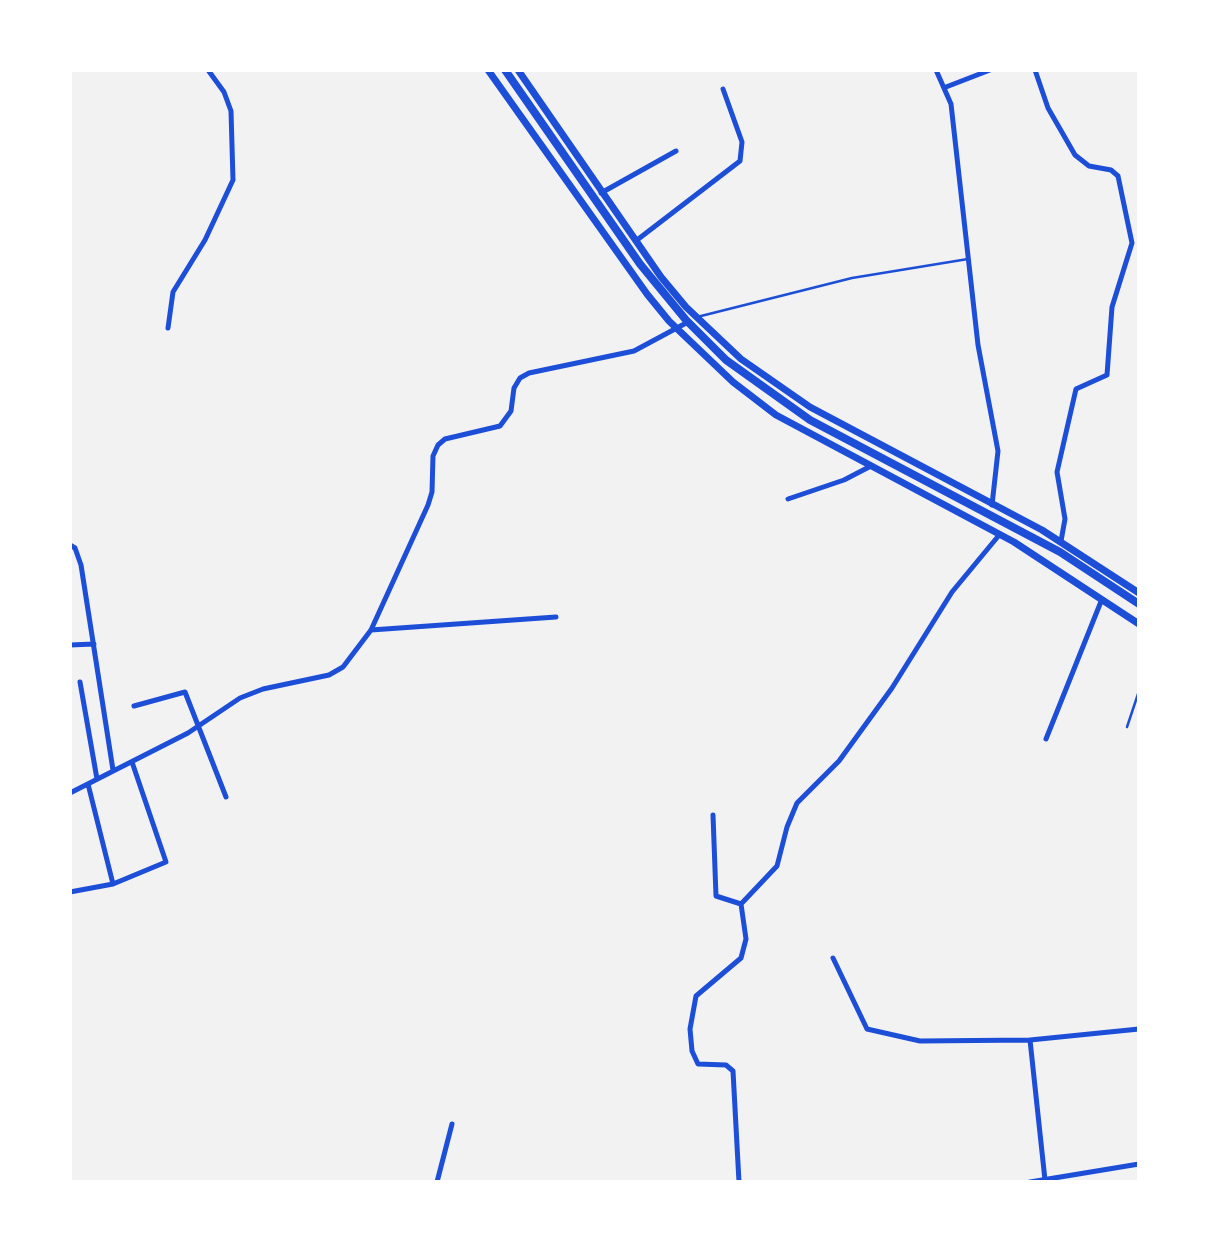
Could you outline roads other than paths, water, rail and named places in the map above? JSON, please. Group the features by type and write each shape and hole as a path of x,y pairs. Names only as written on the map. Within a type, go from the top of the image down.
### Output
{"main road":[{"path":"505,70 640,264 686,320 726,360 766,392 810,420 1060,552 1139,604"}],"street":[{"path":"168,328 173,292 205,240 233,180 231,111 224,92 208,70"},
{"path":"488,70 647,294 675,328 733,383 776,415 1000,534 1139,624"},
{"path":"518,70 661,276 697,317 741,359 810,407 1061,541 1139,593"},
{"path":"936,70 946,87 951,104 978,345 998,451 992,505"},
{"path":"946,87 990,70"},
{"path":"1035,70 1048,108 1075,155 1088,166 1111,170 1118,176 1132,243 1112,307 1107,375 1076,390 1057,472 1065,519 1061,541"},
{"path":"636,240 740,162 742,142 723,89"},
{"path":"601,193 676,150"},
{"path":"70,793 199,725 240,698 263,689 329,674 343,667 372,629 428,505 432,492 433,456 438,445 445,439 499,426 511,411 514,388 520,378 528,373 634,351 697,317"},
{"path":"788,499 844,480 871,466"},
{"path":"739,1182 733,1071 726,1065 698,1064 692,1051 690,1029 696,996 734,965 744,951 741,904 777,866 787,827 797,803 839,761 892,688 947,600 1000,534"},
{"path":"70,545 75,548 81,565 113,770"},
{"path":"1046,739 1102,599"},
{"path":"372,629 556,617"},
{"path":"70,645 94,644"},
{"path":"80,682 97,779"},
{"path":"134,706 185,692 226,797"},
{"path":"70,892 113,884 166,862 132,762"},
{"path":"88,784 113,884"},
{"path":"713,816 716,896 741,904"},
{"path":"833,958 867,1030 920,1041 1030,1040 1139,1029"},
{"path":"1030,1040 1045,1180"},
{"path":"437,1182 452,1124"},
{"path":"1030,1182 1139,1164"}],"lane":[{"path":"697,317 852,278 968,258"},
{"path":"1127,727 1139,691"}]}
